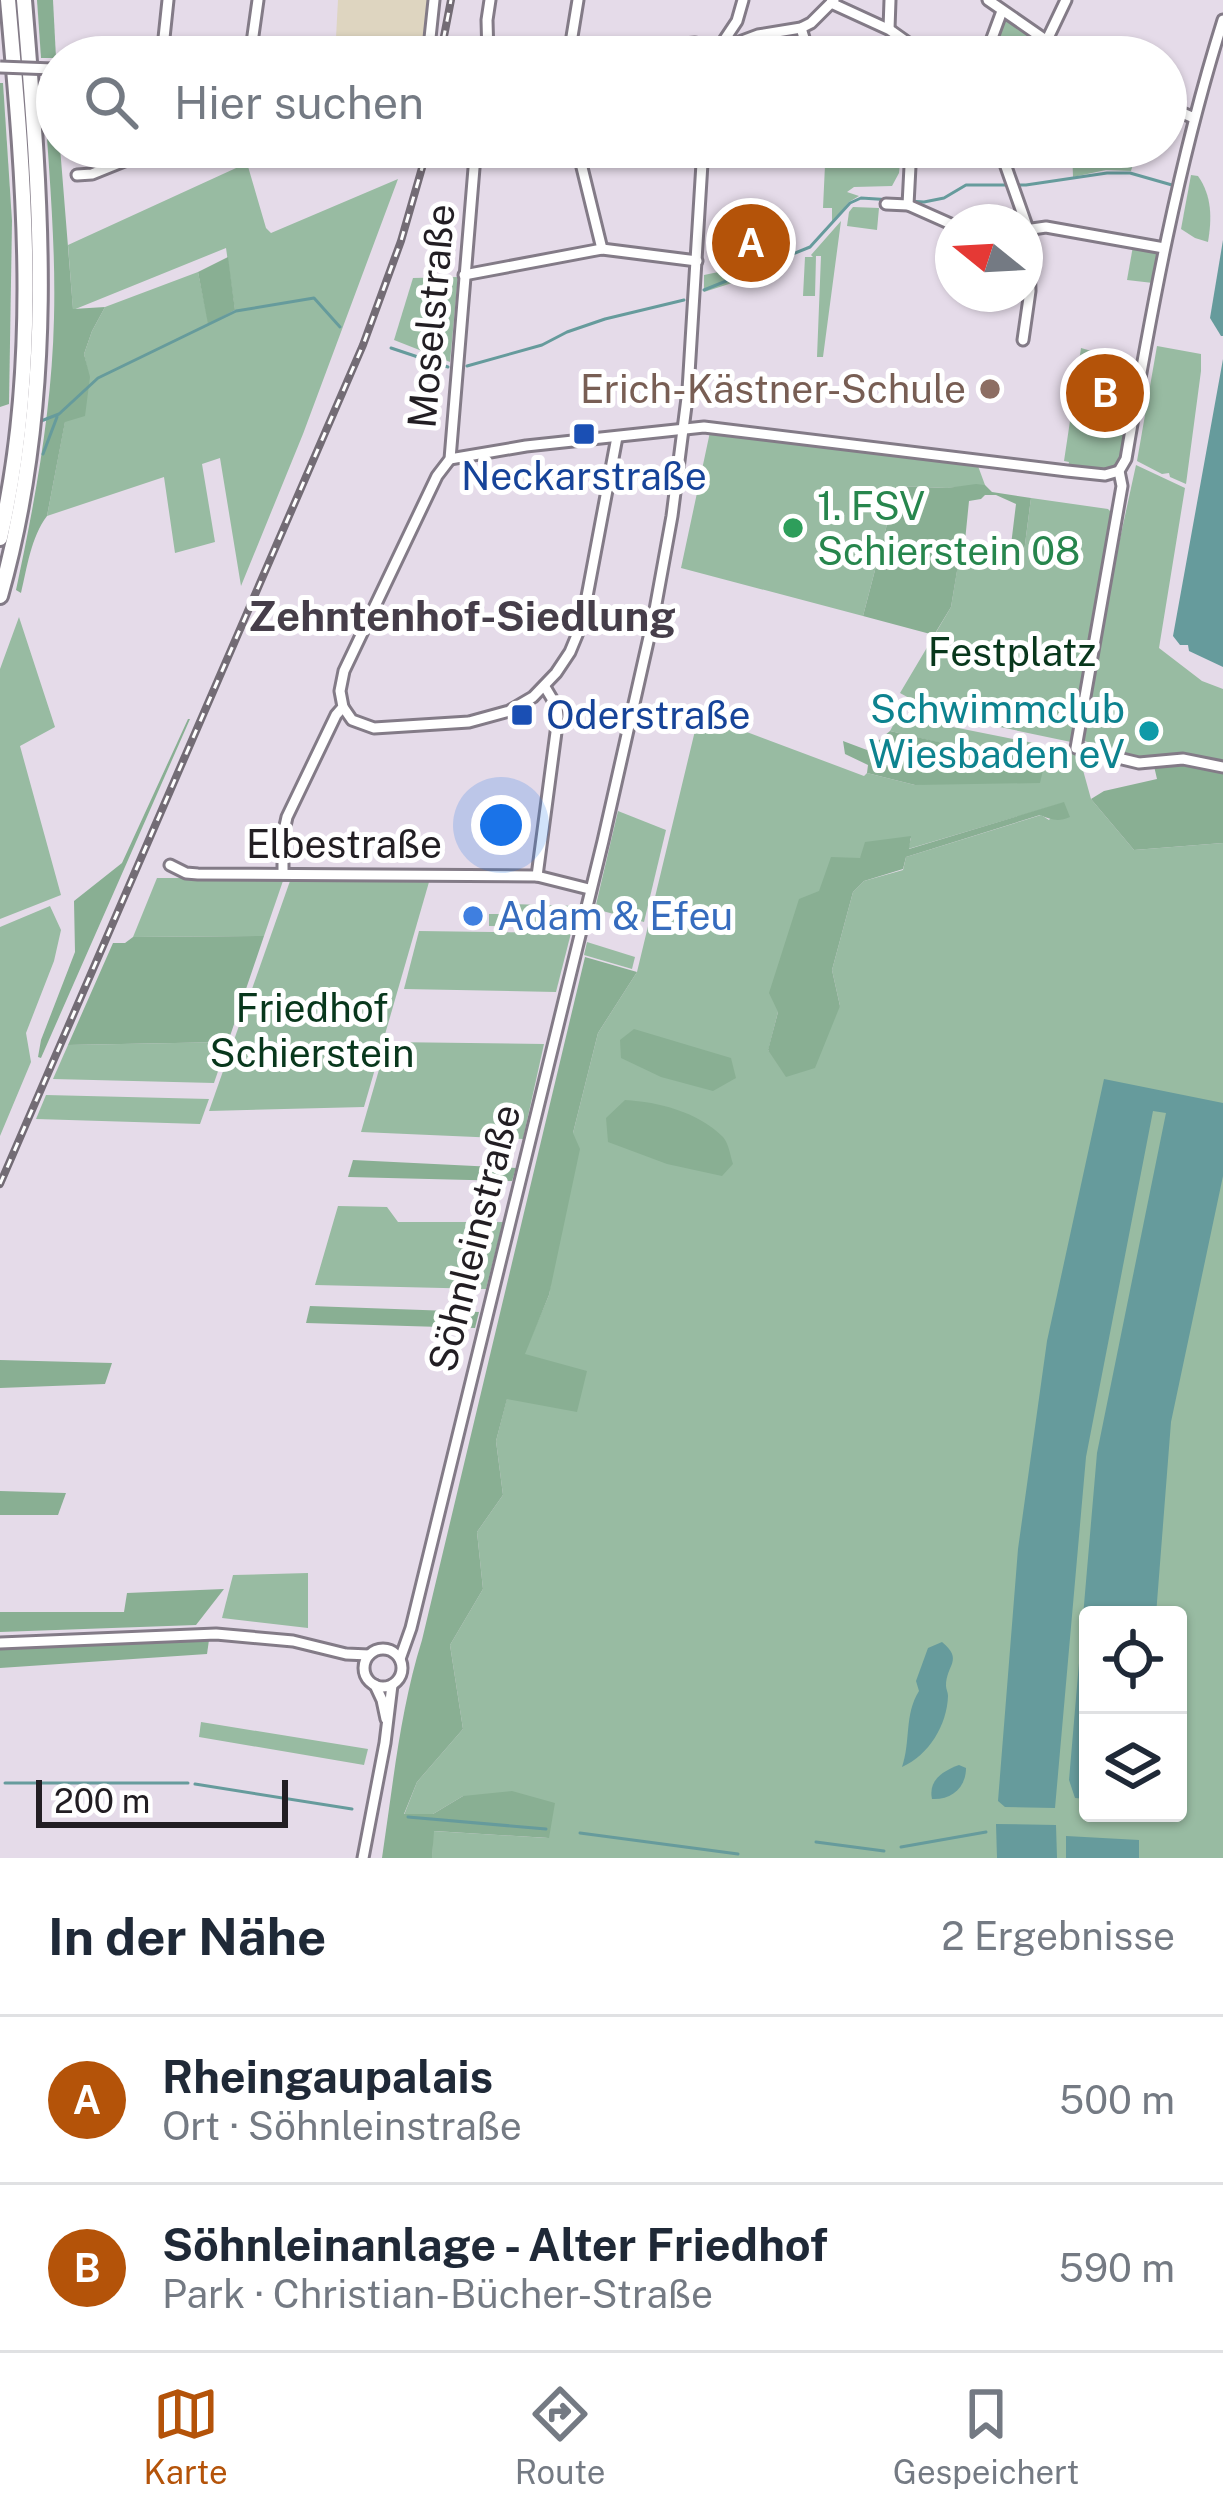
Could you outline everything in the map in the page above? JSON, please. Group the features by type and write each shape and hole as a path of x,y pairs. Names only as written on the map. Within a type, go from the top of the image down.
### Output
{"highway":[{"path":"8,0 22,167 30,393"},
{"path":"0,596 17,529 41,260 24,0"},
{"path":"0,538 25,438"}],"street":[{"path":"164,36 168,0"},
{"path":"253,36 258,0"},
{"path":"430,36 434,0"},
{"path":"487,36 490,0"},
{"path":"572,36 578,0"},
{"path":"727,36 743,0"},
{"path":"889,29 890,0"},
{"path":"988,0 1037,36"},
{"path":"1049,36 1066,0"},
{"path":"754,36 801,28 833,2 897,36"},
{"path":"993,36 1002,11"},
{"path":"741,13 758,34"},
{"path":"1187,146 1223,20"},
{"path":"801,28 803,36"},
{"path":"0,68 36,69"},
{"path":"1187,115 1194,118"},
{"path":"77,176 107,168"},
{"name":"Moselstraße","path":"283,873 287,817 343,707 344,670 419,511 450,459 474,168"},
{"path":"582,168 602,249"},
{"name":"Söhnleinstraße","path":"400,1659 654,615 683,428 702,168"},
{"path":"908,201 910,168"},
{"path":"1006,168 1017,204"},
{"path":"1182,168 1162,247 1126,459 1119,471 1122,486 1076,748 1139,763 1183,759 1223,766"},
{"path":"886,205 908,201 935,215"},
{"path":"1043,227 1162,247"},
{"path":"464,275 602,249 697,261"},
{"path":"1023,340 1027,312"},
{"path":"450,459 683,428 728,428 1065,471 1105,475 1119,471"},
{"path":"343,707 352,720 374,728 469,722 509,711 545,687 570,652 582,623 617,437"},
{"path":"537,876 558,717 545,687"},
{"name":"Elbestraße","path":"170,865 186,873 537,876 589,889"},
{"path":"364,1669 369,1655 400,1640 412,1622"},
{"path":"0,1643 216,1634 369,1655"},
{"path":"363,1858 392,1685 402,1672 400,1659 386,1649"},
{"path":"334,1651 364,1669 382,1700 387,1727"},
{"path":"374,1685 392,1685"}],"shaded area":[{"path":"37,0 53,0 55,36 39,36"},
{"path":"338,0 431,0 425,36 336,36"},
{"path":"0,83 12,221 9,404 0,407"},
{"path":"49,168 62,168 73,309 105,307 84,354 90,377 85,416 65,422 47,516 33,543 21,593 16,590 41,455 53,352"},
{"path":"1223,240 1223,336 1221,336 1210,318"},
{"path":"228,257 235,310 208,324 198,272"},
{"path":"1223,359 1223,667 1189,651 1188,645 1180,645 1173,636"},
{"path":"985,485 992,492 1031,498 1024,552 1012,556 960,553 951,607 934,635 863,616 897,486","holes":["996,495 1016,504 1011,545 965,541 969,501"]},
{"path":"188,719 38,1057 75,952 74,901 122,863"},
{"path":"890,731 1044,766 1040,783 915,785 867,773 868,765 845,754 843,741 867,750"},
{"path":"1187,763 1223,770 1223,843 1134,850 1091,799 1104,791 1157,779 1154,766"},
{"path":"1064,802 1070,817 1055,820 1040,815 906,857 903,869 864,881 853,892 832,970 840,1006 815,1068 786,1077 768,1050 778,1012 769,993 799,899 819,891 831,857 860,858 865,842 911,836 909,849"},
{"path":"264,936 228,1042 68,1045 113,943 133,937"},
{"path":"585,957 637,972 598,1033 573,1133 580,1149 549,1295 525,1354 587,1371 577,1412 507,1399 496,1441 503,1495 477,1532 483,1589 450,1645 463,1729 417,1782 404,1814 433,1814 463,1796 512,1791 555,1803 549,1838 434,1831 432,1858 382,1858 408,1693"},
{"path":"634,1029 731,1058 736,1078 713,1091 661,1077 621,1058 620,1040"},
{"path":"1104,1079 1223,1103 1223,1176 1171,1422 1157,1606 1084,1606 1097,1453 1166,1113 1153,1111 1086,1457 1055,1808 1005,1807 998,1801 1018,1549 1047,1341"},
{"path":"625,1100 664,1106 702,1121 725,1140 733,1164 722,1176 667,1164 608,1142 606,1118"},
{"path":"353,1160 516,1168 512,1181 348,1177"},
{"path":"310,1306 479,1312 475,1328 306,1323"},
{"path":"0,1360 112,1363 105,1384 0,1388"},
{"path":"0,1491 66,1493 58,1515 0,1515"},
{"path":"224,1589 196,1625 0,1632 0,1612 124,1612 127,1593"},
{"path":"209,1640 207,1654 0,1668 0,1648"},
{"path":"942,1642 953,1658 944,1718 928,1747 902,1767 911,1709 919,1691 916,1681 928,1648"},
{"path":"1079,1663 1079,1798 1069,1780"},
{"path":"959,1765 966,1768 960,1787 932,1799 938,1777"},
{"path":"996,1824 1056,1825 1057,1858 997,1858"},
{"path":"1066,1836 1139,1840 1139,1858 1066,1858"}],"green space":[{"path":"1005,19 1029,36 996,36"},
{"path":"236,168 248,168 271,233 398,179 241,586 220,458 202,464 215,542 175,553 164,477 47,516 65,421 89,377 84,354 105,307 198,272 209,325 235,311 226,248 73,310 68,245"},
{"path":"825,168 900,168 892,186 854,187 847,192 859,196 832,222 832,208 823,208"},
{"path":"1073,168 1132,168 1131,171 1073,177"},
{"path":"1191,175 1198,176 1208,199 1208,242 1181,229"},
{"path":"853,207 879,208 877,230 847,226"},
{"path":"841,221 823,357 817,357 821,256 816,256 815,296 803,296 805,257 813,257"},
{"path":"1133,246 1159,249 1153,283 1127,280"},
{"path":"757,264 757,275 704,292 704,275"},
{"path":"458,277 450,362 394,340 413,278"},
{"path":"1157,346 1201,354 1186,484 1137,461"},
{"path":"1081,348 1140,365 1126,441 1115,465 1107,470 1068,467 1069,462 1064,461"},
{"path":"710,432 978,466 985,485 897,486 863,616 681,568"},
{"path":"1136,465 1185,488 1159,648 1202,681 1223,689 1223,762 1188,756 1137,757 1081,740"},
{"name":"Festplatz","path":"1031,498 1112,513 1071,742 938,714 900,693 951,607 960,552 1012,556 1024,552"},
{"path":"19,617 55,727 20,746 61,895 0,919 0,669"},
{"path":"699,714 864,776 915,785 1044,767 890,731 898,716 1078,752 1091,799 1134,850 1223,843 1223,1858 432,1858 433,1831 548,1838 463,1796 433,1814 404,1815 417,1782 463,1729 450,1645 483,1589 477,1532 503,1495 496,1441 507,1398 577,1411 524,1354 549,1295 573,1133 598,1033 637,972","holes":["1063,803 1049,820 1041,815 906,857 903,870 864,881 853,892 832,970 840,1006 768,1051 778,1012 860,858 911,838 908,849"]},
{"path":"618,811 666,830 644,922 595,909"},
{"name":"Friedhof Schierstein","path":"295,877 426,878 429,882 364,1107 209,1111 290,881"},
{"path":"157,878 284,878 264,936 133,937"},
{"path":"511,904 577,906 574,927 489,926 489,914 511,914"},
{"path":"50,906 61,930 26,1033 31,1062 0,1136 0,927"},
{"path":"419,931 571,933 556,992 404,989"},
{"path":"587,942 635,957 632,969 584,955"},
{"path":"228,1042 214,1083 53,1079 68,1045"},
{"path":"387,1042 544,1044 523,1139 361,1132"},
{"path":"46,1095 209,1099 200,1124 36,1119"},
{"path":"338,1206 387,1207 398,1222 503,1222 486,1289 315,1285"},
{"path":"308,1573 308,1628 222,1618 233,1575"},
{"path":"201,1722 368,1749 364,1765 199,1737"}],"waterway":[{"path":"704,290 810,247 850,203 861,198 924,202 944,198 966,185 1026,185 1107,173 1130,173 1172,185"},
{"path":"41,421 59,414 98,378 236,311 314,298 340,327"},
{"path":"467,366 542,345 605,319 684,300"},
{"path":"391,348 448,367"},
{"path":"43,454 57,417"},
{"path":"5,1783 188,1783"},
{"path":"195,1784 352,1809"},
{"path":"408,1817 546,1829"},
{"path":"901,1847 986,1832"},
{"path":"580,1833 738,1854"},
{"path":"816,1842 884,1851"}],"railway":[{"path":"444,36 451,0"},
{"path":"0,1184 363,345 422,168"}],"place":[{"name":"Rheingaupalais","path":"751,243"},
{"name":"Erich-Kästner-Schule","path":"990,389"},
{"name":"Söhnleinanlage - Alter Friedhof","path":"1105,393"},
{"name":"Neckarstraße","path":"584,434"},
{"name":"1. FSV Schierstein 08","path":"793,528"},
{"name":"Oderstraße","path":"522,715"},
{"name":"Schwimmclub Wiesbaden eV","path":"1149,731"},
{"name":"Adam & Efeu","path":"473,916"}],"district":[{"name":"Zehntenhof-Siedlung","path":"462,615"}]}
